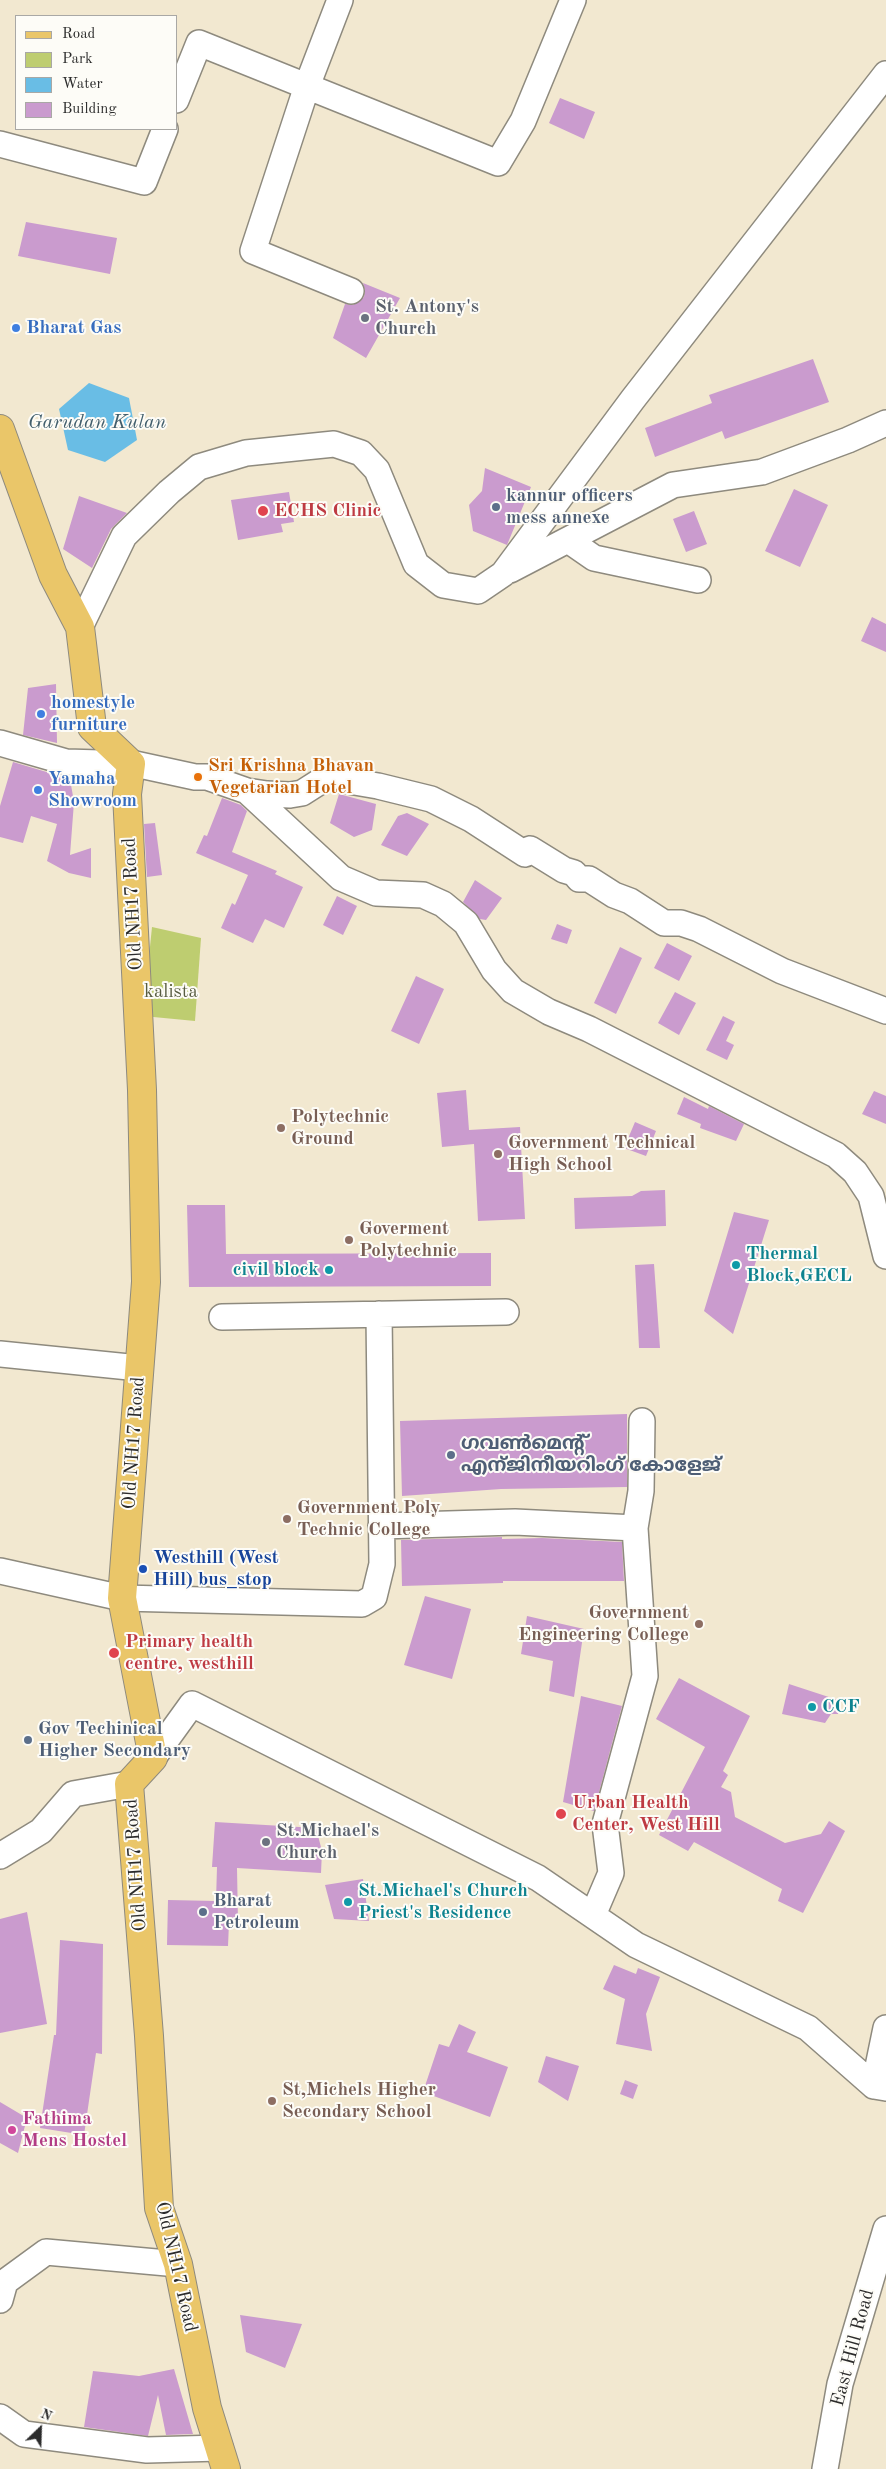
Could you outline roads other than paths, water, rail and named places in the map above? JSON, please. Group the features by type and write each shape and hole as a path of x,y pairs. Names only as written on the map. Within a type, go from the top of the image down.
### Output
{"main road":[{"path":"0,429 53,575 80,628 92,728 131,764"},
{"name":"Old NH17 Road","path":"131,764 127,794 141,1080 146,1272 122,1598 153,1758 129,1784 149,2036 159,2208 178,2264 207,2408 223,2458"}],"street":[{"path":"340,0 307,86 253,251 351,290"},
{"path":"178,95 199,43 498,163 523,121 573,0"},
{"path":"503,574 633,399 886,74"},
{"path":"0,144 144,182 165,130"},
{"path":"80,628 124,536 169,492 199,467 246,453 334,444 361,453 377,470 416,564 443,585 478,591 503,574 673,485 762,472 848,440 886,423"},
{"path":"568,540 594,558 698,580"},
{"path":"0,743 66,762 131,764 195,778 207,777 247,791 267,794 292,795 302,793 324,779 331,778 378,786 431,799 470,818 525,854 530,849 564,870 574,873 579,878 589,879 614,895 630,901 664,923 681,923 699,929 782,971 886,1011"},
{"path":"247,791 341,878 376,893 423,895 443,904 466,923 494,970 513,991 549,1012 589,1028 836,1155 855,1172 871,1196 886,1256"},
{"path":"222,1317 506,1312"},
{"path":"0,1571 122,1598 293,1600 362,1604 374,1597 382,1564 379,1314"},
{"path":"0,1354 139,1368"},
{"path":"592,1915 611,1873 605,1824 645,1676 635,1528 641,1491 642,1422"},
{"path":"381,1526 515,1522 635,1528"},
{"path":"153,1758 192,1704 538,1878 636,1945 808,2028 880,2087"},
{"path":"0,1856 40,1831 73,1794 129,1784"},
{"path":"880,2087 886,2028"},
{"name":"East Hill Road","path":"825,2469 840,2384 886,2229"},
{"path":"0,2300 5,2282 46,2252 178,2264"},
{"path":"0,2417 24,2434 223,2458"}],"water":[{"name":"Garudan Kulan","path":"89,383 129,398 137,440 105,462 68,450 59,409"}],"place":[{"name":"St. Antony's Church","path":"365,318"},
{"name":"Bharat Gas","path":"16,328"},
{"name":"kannur officers mess annexe","path":"496,507"},
{"name":"ECHS Clinic","path":"263,511"},
{"name":"homestyle furniture","path":"41,714"},
{"name":"Sri Krishna Bhavan Vegetarian Hotel","path":"198,777"},
{"name":"Yamaha Showroom","path":"38,790"},
{"name":"Polytechnic Ground","path":"281,1128"},
{"name":"Government Technical High School","path":"498,1154"},
{"name":"Goverment Polytechnic","path":"349,1240"},
{"name":"Thermal Block,GECL","path":"736,1265"},
{"name":"civil block","path":"329,1270"},
{"name":"ഗവൺമെന്റ് എന്ജിനീയറിംഗ് കോളേജ്","path":"451,1455"},
{"name":"Government Poly Technic College","path":"287,1519"},
{"name":"Westhill (West Hill) bus_stop","path":"143,1569"},
{"name":"Government Engineering College","path":"699,1624"},
{"name":"Primary health centre, westhill","path":"114,1653"},
{"name":"CCF","path":"812,1707"},
{"name":"Gov Techinical Higher Secondary","path":"28,1740"},
{"name":"Urban Health Center, West Hill","path":"561,1814"},
{"name":"St.Michael's Church","path":"266,1842"},
{"name":"St.Michael's Church Priest's Residence","path":"348,1902"},
{"name":"Bharat Petroleum","path":"203,1912"},
{"name":"St,Michels Higher Secondary School","path":"272,2101"},
{"name":"Fathima Mens Hostel","path":"12,2130"}],"park label":[{"name":"kalista","path":"171,992"}]}
